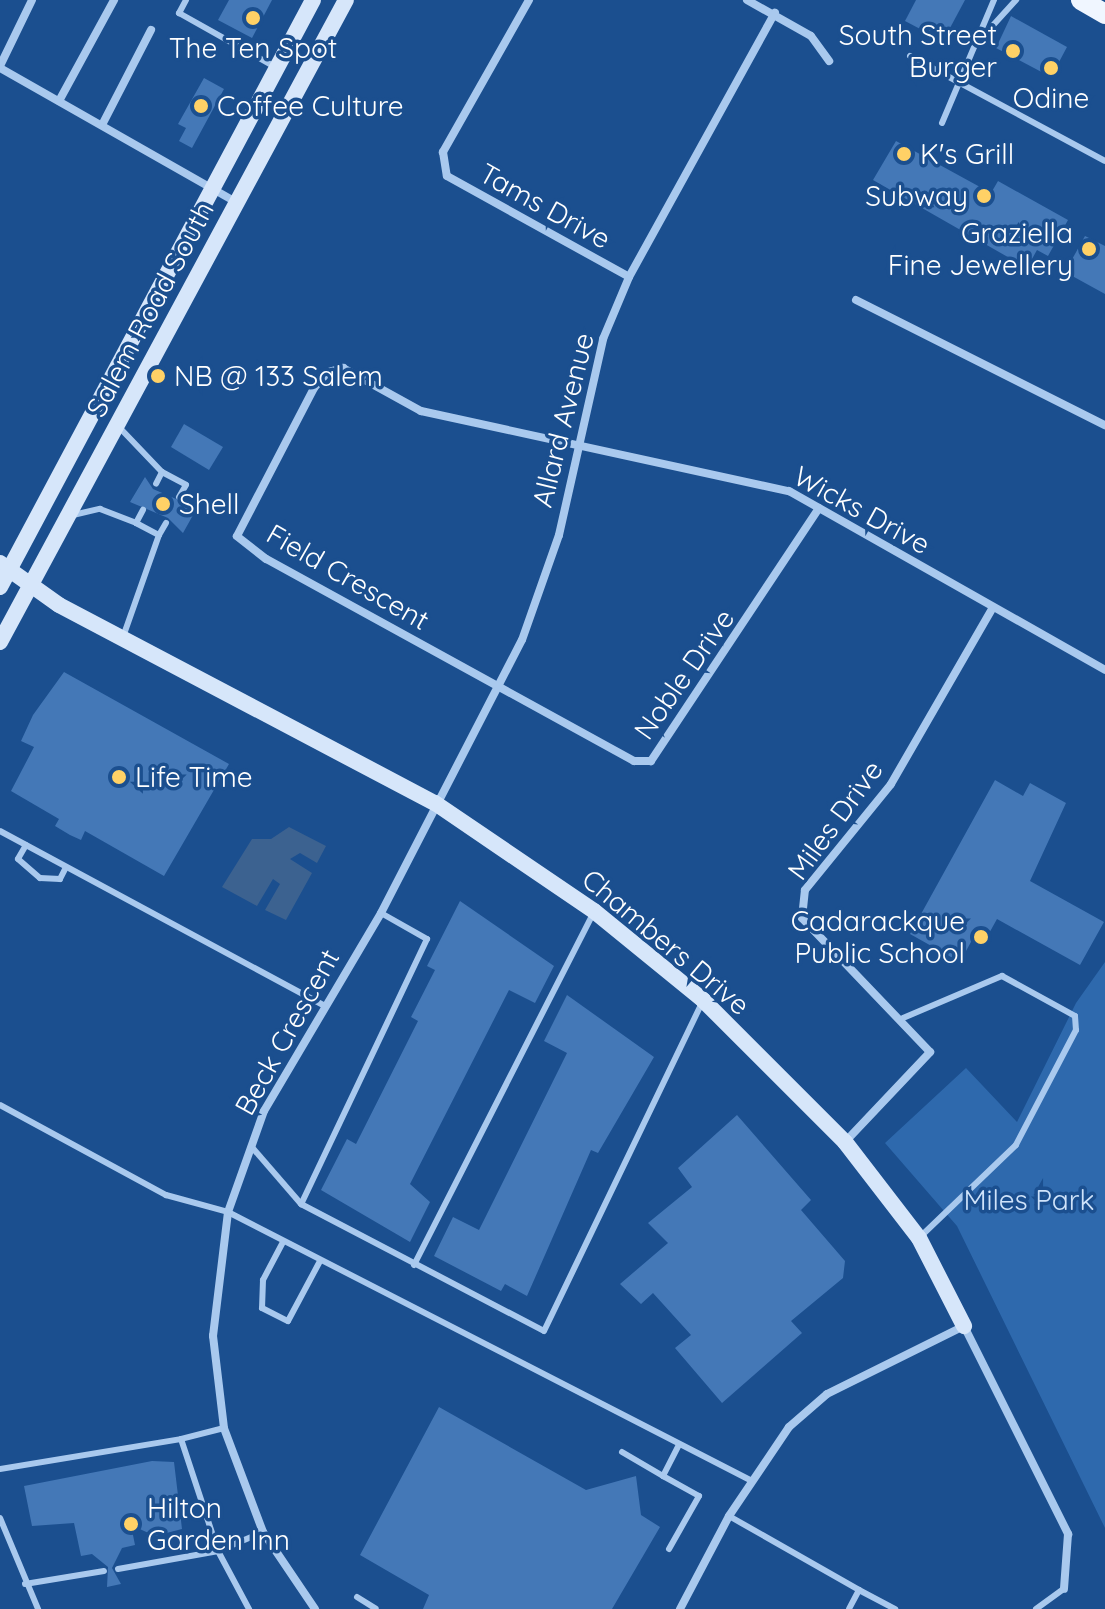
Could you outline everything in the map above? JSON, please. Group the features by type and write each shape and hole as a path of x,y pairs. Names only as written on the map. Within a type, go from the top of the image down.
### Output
{"main road":[{"name":"Salem Road South","path":"0,587 5,566 313,0"},
{"name":"Salem Road South","path":"0,642 346,0"},
{"path":"1081,0 1105,14"},
{"name":"Chambers Drive","path":"5,566 122,639 435,803 594,911 703,1000 845,1142 919,1238 964,1326"}],"street":[{"path":"32,0 0,67 236,202"},
{"path":"59,101 114,0"},
{"name":"Tams Drive","path":"529,0 443,152 447,176 629,277"},
{"path":"747,0 811,36 829,61"},
{"name":"Allard Avenue","path":"435,803 499,686 541,595 603,339 629,277 775,13"},
{"path":"102,125 151,30"},
{"path":"856,300 1105,425"},
{"name":"Field Crescent","path":"499,686 266,559 237,536 328,372 343,368 421,411 577,445"},
{"name":"Wicks Drive","path":"577,445 749,478 819,508 1105,670"},
{"name":"Noble Drive","path":"499,686 634,761 651,761 819,508"},
{"name":"Miles Drive","path":"845,1142 930,1052 903,1018 802,918 805,890 891,784 993,607"},
{"name":"Beck Crescent","path":"315,1609 263,1532 224,1428 213,1336 228,1212 251,1146 323,1005 381,913 435,803"},
{"path":"680,1609 729,1516 789,1427 827,1394 964,1326"},
{"name":"Chambers Drive","path":"964,1326 1068,1534 1064,1589"}],"lane":[{"path":"186,0 179,13 277,68"},
{"path":"942,123 963,86 986,33 994,0"},
{"path":"986,33 1016,0"},
{"path":"910,56 1105,161"},
{"path":"118,426 162,472 186,485 179,497"},
{"path":"156,484 162,472"},
{"path":"71,515 100,509 159,535"},
{"path":"136,523 143,510"},
{"path":"122,639 166,523"},
{"path":"0,831 323,1005"},
{"path":"26,845 18,859 40,878 60,879 66,867"},
{"path":"414,1265 594,911"},
{"path":"301,1204 427,939 381,913"},
{"path":"903,1018 1002,976 1075,1016 1076,1030 1016,1145 919,1238"},
{"path":"251,1146 301,1204 544,1331 703,1000"},
{"path":"0,1105 166,1195 228,1212 752,1481"},
{"path":"283,1242 263,1280 262,1308 288,1321 320,1261"},
{"path":"0,1469 181,1439 224,1428"},
{"path":"181,1439 218,1551 249,1609"},
{"path":"663,1476 679,1445"},
{"path":"622,1452 699,1496 669,1549"},
{"path":"729,1516 895,1609"},
{"path":"0,1518 38,1609"},
{"path":"118,1569 218,1551 263,1532"},
{"path":"25,1584 104,1571"},
{"path":"1036,1609 1045,1596 1064,1589"},
{"path":"849,1609 859,1590"},
{"path":"357,1597 376,1609"}],"green space":[{"name":"Miles Park","path":"1105,962 1105,1528 957,1226 885,1143 966,1068 1017,1122 1076,1003"}],"shaded area":[{"path":"289,827 326,846 317,863 300,853 290,859 312,873 286,920 265,910 280,884 273,879 257,906 222,887 252,839 271,839"}],"building":[{"path":"229,0 272,0 252,38 218,20"},
{"path":"916,0 965,0 943,41 905,21"},
{"path":"1011,16 1067,47 1051,77 996,48"},
{"name":"Coffee Culture","path":"204,78 224,89 192,148 179,141 186,128 178,124"},
{"path":"896,141 991,193 998,181 1068,220 1048,256 1037,250 1027,268 873,180"},
{"path":"1085,236 1105,246 1105,294 1065,272"},
{"path":"184,424 223,447 209,470 171,447"},
{"path":"145,477 153,489 197,508 183,533 168,518 130,502"},
{"name":"Life Time","path":"64,672 229,764 164,876 85,831 81,840 70,835 55,826 59,819 11,791 34,747 21,741 33,715"},
{"path":"995,780 1023,796 1030,783 1066,803 1030,881 1104,922 1080,965 997,919 987,937 977,931 960,962 910,934"},
{"path":"460,901 554,966 535,1003 509,990 410,1184 430,1202 410,1242 321,1190 347,1139 356,1144 418,1021 411,1017 435,970 427,966"},
{"path":"567,995 654,1057 598,1153 591,1150 527,1296 505,1284 501,1291 434,1256 453,1217 479,1230 567,1053 544,1041"},
{"path":"737,1115 811,1200 801,1210 845,1261 843,1278 791,1321 802,1333 722,1403 675,1348 691,1335 653,1293 641,1304 620,1284 668,1243 648,1223 692,1187 678,1168"},
{"path":"439,1407 586,1490 636,1476 641,1515 660,1527 612,1609 423,1609 429,1595 360,1555"},
{"name":"Hilton Garden Inn","path":"152,1461 174,1462 182,1529 155,1536 131,1525 135,1545 122,1548 112,1568 121,1584 107,1587 108,1567 92,1554 81,1556 74,1523 32,1526 24,1486"}],"place":[{"name":"The Ten Spot","path":"253,18"},
{"name":"South Street Burger","path":"1013,51"},
{"name":"Odine","path":"1051,68"},
{"name":"Coffee Culture","path":"201,106"},
{"name":"K's Grill","path":"904,154"},
{"name":"Subway","path":"984,196"},
{"name":"Graziella Fine Jewellery","path":"1089,249"},
{"name":"NB @ 133 Salem","path":"158,376"},
{"name":"Shell","path":"163,504"},
{"name":"Life Time","path":"119,777"},
{"name":"Cadarackque Public School","path":"981,937"},
{"name":"Hilton Garden Inn","path":"131,1524"}]}
